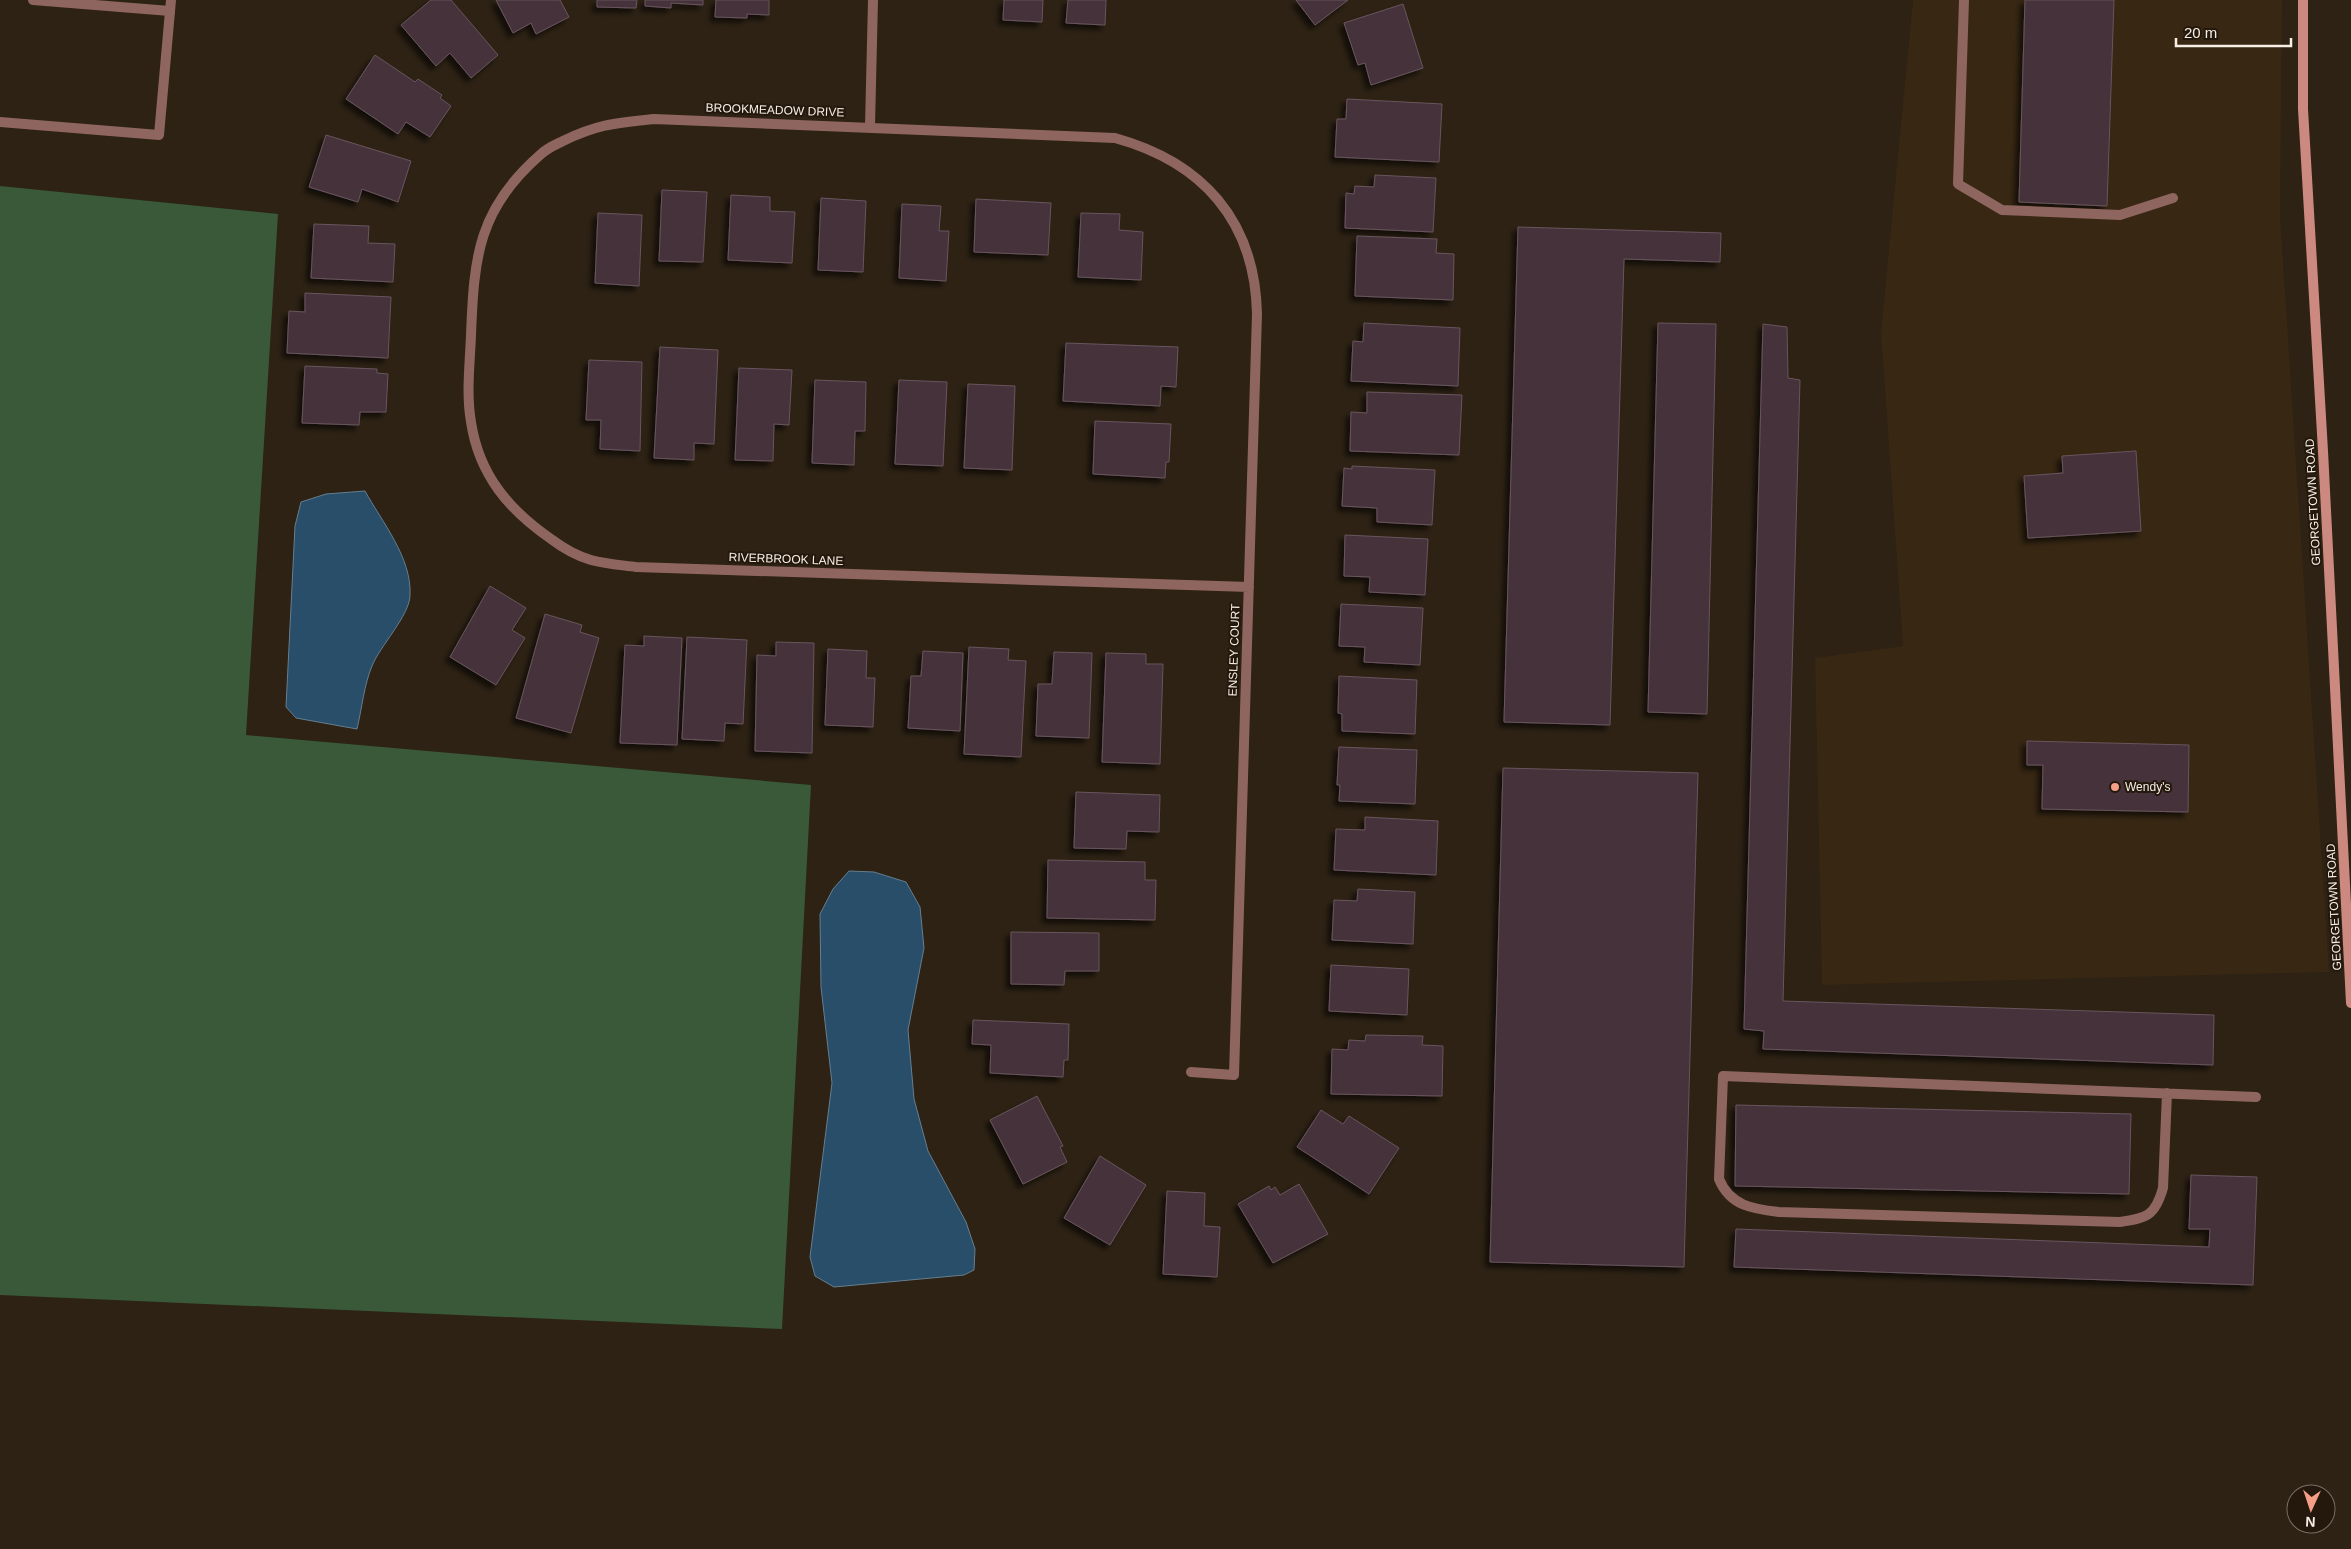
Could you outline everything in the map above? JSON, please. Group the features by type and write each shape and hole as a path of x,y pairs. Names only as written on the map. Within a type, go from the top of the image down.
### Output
{"main road":[{"name":"GEORGETOWN ROAD","path":"2303,0 2303,109 2323,451 2351,1003"}],"street":[{"path":"0,122 159,135 171,5 33,0"},
{"path":"870,126 873,0"},
{"path":"1964,0 1958,184 2002,210 2120,215 2172,198"},
{"name":"BROOKMEADOW DRIVE","path":"471,346 474,271 485,229 500,198 518,176 551,146 582,131 630,120 654,118 870,126 1115,138 1143,145 1181,165 1213,192"},
{"name":"ENSLEY COURT","path":"1191,1072 1234,1075 1249,587 1256,293 1243,241 1213,192"},
{"name":"RIVERBROOK LANE","path":"471,346 468,395 471,421 479,450 492,480 511,507 542,535 562,548 592,560 636,567 1249,587"},
{"path":"2167,1093 2163,1188 2159,1202 2144,1218 2120,1222 1779,1212 1760,1210 1739,1203 1724,1193 1719,1179 1723,1076 2167,1093 2256,1097"}],"shaded area":[{"path":"1913,0 2282,0 2280,215 2329,972 1822,985 1815,658 1903,646 1881,332"}],"green space":[{"path":"0,186 278,214 246,735 811,785 782,1329 0,1295"}],"water":[{"path":"365,491 401,554 409,581 410,595 405,612 376,658 369,673 357,729 296,718 286,707 295,526 301,502 326,494"},
{"path":"849,871 874,872 906,882 920,907 924,948 908,1030 914,1099 928,1151 966,1222 975,1249 974,1270 964,1275 834,1287 815,1276 810,1257 832,1083 821,987 820,914 833,889"}],"building":[{"path":"431,0 451,0 498,55 471,78 450,53 436,66 401,25"},
{"path":"496,0 560,0 569,17 536,34 531,23 513,33"},
{"path":"597,0 637,0 636,8 597,7"},
{"path":"645,0 703,0 703,5 671,3 671,8 645,6"},
{"path":"716,0 769,0 769,15 747,14 747,18 715,17"},
{"path":"1004,0 1043,0 1042,22 1003,20"},
{"path":"1068,0 1106,0 1105,25 1066,23"},
{"path":"1296,0 1348,0 1315,25"},
{"path":"2025,0 2114,0 2107,206 2019,202"},
{"path":"1403,4 1423,68 1371,85 1365,63 1358,65 1344,23"},
{"path":"375,55 415,82 418,79 442,95 440,98 451,106 430,137 406,122 398,134 346,99"},
{"path":"1347,99 1442,104 1439,162 1335,157 1337,119 1346,119"},
{"path":"326,135 411,161 398,202 362,189 358,202 309,187"},
{"path":"1375,175 1436,178 1433,232 1345,228 1346,193 1354,194 1355,186 1374,187"},
{"path":"662,190 707,192 703,262 659,261"},
{"path":"731,195 770,197 770,211 795,212 792,263 728,260"},
{"path":"821,198 866,201 863,272 818,270"},
{"path":"976,199 1051,203 1048,255 974,252"},
{"path":"902,204 941,206 939,231 949,231 946,281 899,278"},
{"path":"598,213 642,215 639,286 595,283"},
{"path":"1081,213 1120,214 1119,230 1143,232 1141,280 1078,277"},
{"path":"314,224 369,226 368,243 395,244 393,282 311,278"},
{"path":"1518,227 1721,233 1720,262 1624,259 1610,725 1504,722"},
{"path":"1357,236 1437,239 1436,253 1454,254 1453,300 1355,296"},
{"path":"305,293 391,297 388,358 287,353 289,311 305,312"},
{"path":"1364,323 1460,328 1458,386 1351,381 1353,341 1363,342"},
{"path":"1658,323 1716,324 1707,714 1648,712"},
{"path":"1763,324 1787,327 1788,378 1800,380 1783,1001 2214,1015 2213,1065 1763,1049 1764,1031 1744,1029"},
{"path":"1066,343 1178,347 1176,387 1161,386 1160,406 1063,401"},
{"path":"660,347 718,350 714,444 694,443 694,460 654,458"},
{"path":"589,360 642,362 640,451 600,449 601,420 586,420"},
{"path":"305,366 377,369 377,373 388,374 386,412 360,412 359,425 302,423"},
{"path":"739,368 792,370 789,425 774,424 773,461 735,460"},
{"path":"815,380 866,382 865,431 855,431 854,465 812,463"},
{"path":"899,380 947,382 943,466 895,464"},
{"path":"968,384 1015,386 1012,470 964,468"},
{"path":"1367,392 1462,395 1459,455 1350,451 1351,412 1367,413"},
{"path":"1095,421 1171,424 1169,462 1166,462 1165,478 1093,474"},
{"path":"2136,451 2141,531 2028,538 2024,476 2063,473 2062,456"},
{"path":"1352,466 1435,470 1432,525 1377,522 1377,508 1342,506 1344,468 1352,469"},
{"path":"1345,535 1428,539 1425,595 1369,592 1370,577 1344,576"},
{"path":"490,586 526,608 512,630 525,638 496,685 450,657"},
{"path":"1341,604 1423,608 1420,665 1364,662 1365,647 1339,646"},
{"path":"545,614 582,625 580,632 599,638 571,733 516,718"},
{"path":"644,636 682,638 677,745 620,743 625,645 644,646"},
{"path":"687,637 747,640 743,724 725,723 724,741 682,739"},
{"path":"776,642 814,643 812,753 755,751 757,655 776,656"},
{"path":"969,647 1009,649 1008,660 1026,661 1021,757 964,754"},
{"path":"828,649 867,651 866,678 875,678 873,727 825,725"},
{"path":"923,651 963,653 960,731 908,728 911,676 921,676"},
{"path":"1054,652 1092,653 1089,738 1036,736 1038,684 1052,684"},
{"path":"1106,653 1146,654 1146,664 1163,664 1160,764 1102,762"},
{"path":"1339,676 1417,680 1415,734 1342,731 1342,714 1338,713"},
{"name":"Wendy's","path":"2027,741 2189,745 2188,812 2042,809 2043,765 2027,765"},
{"path":"1339,747 1417,750 1415,804 1339,801 1340,785 1337,785"},
{"path":"1503,768 1698,773 1684,1267 1490,1262"},
{"path":"1076,792 1160,795 1159,832 1127,831 1126,849 1074,848"},
{"path":"1365,817 1438,821 1436,875 1334,870 1336,829 1365,830"},
{"path":"1048,860 1145,862 1145,880 1156,880 1155,920 1047,918"},
{"path":"1358,889 1415,892 1413,944 1332,940 1334,900 1357,901"},
{"path":"1011,932 1099,933 1099,971 1065,971 1064,985 1011,984"},
{"path":"1331,965 1409,969 1407,1015 1329,1011"},
{"path":"973,1020 1069,1024 1068,1060 1064,1060 1063,1077 990,1073 991,1045 972,1044"},
{"path":"1366,1035 1423,1036 1422,1045 1443,1046 1442,1096 1331,1094 1332,1049 1348,1050 1349,1040 1365,1041"},
{"path":"1037,1096 1063,1146 1060,1147 1067,1162 1023,1184 990,1120"},
{"path":"1736,1105 2131,1114 2129,1194 1735,1186"},
{"path":"1321,1110 1343,1124 1349,1116 1399,1148 1369,1194 1297,1147"},
{"path":"1100,1156 1146,1185 1110,1245 1064,1218"},
{"path":"2191,1175 2257,1177 2253,1285 1734,1267 1736,1229 2209,1247 2210,1229 2189,1229"},
{"path":"1299,1184 1328,1234 1273,1263 1238,1204 1269,1186 1271,1190 1275,1187 1280,1195"},
{"path":"1167,1191 1205,1193 1204,1226 1220,1227 1217,1277 1163,1274"}],"place":[{"name":"Wendy's","path":"2115,787"}]}
